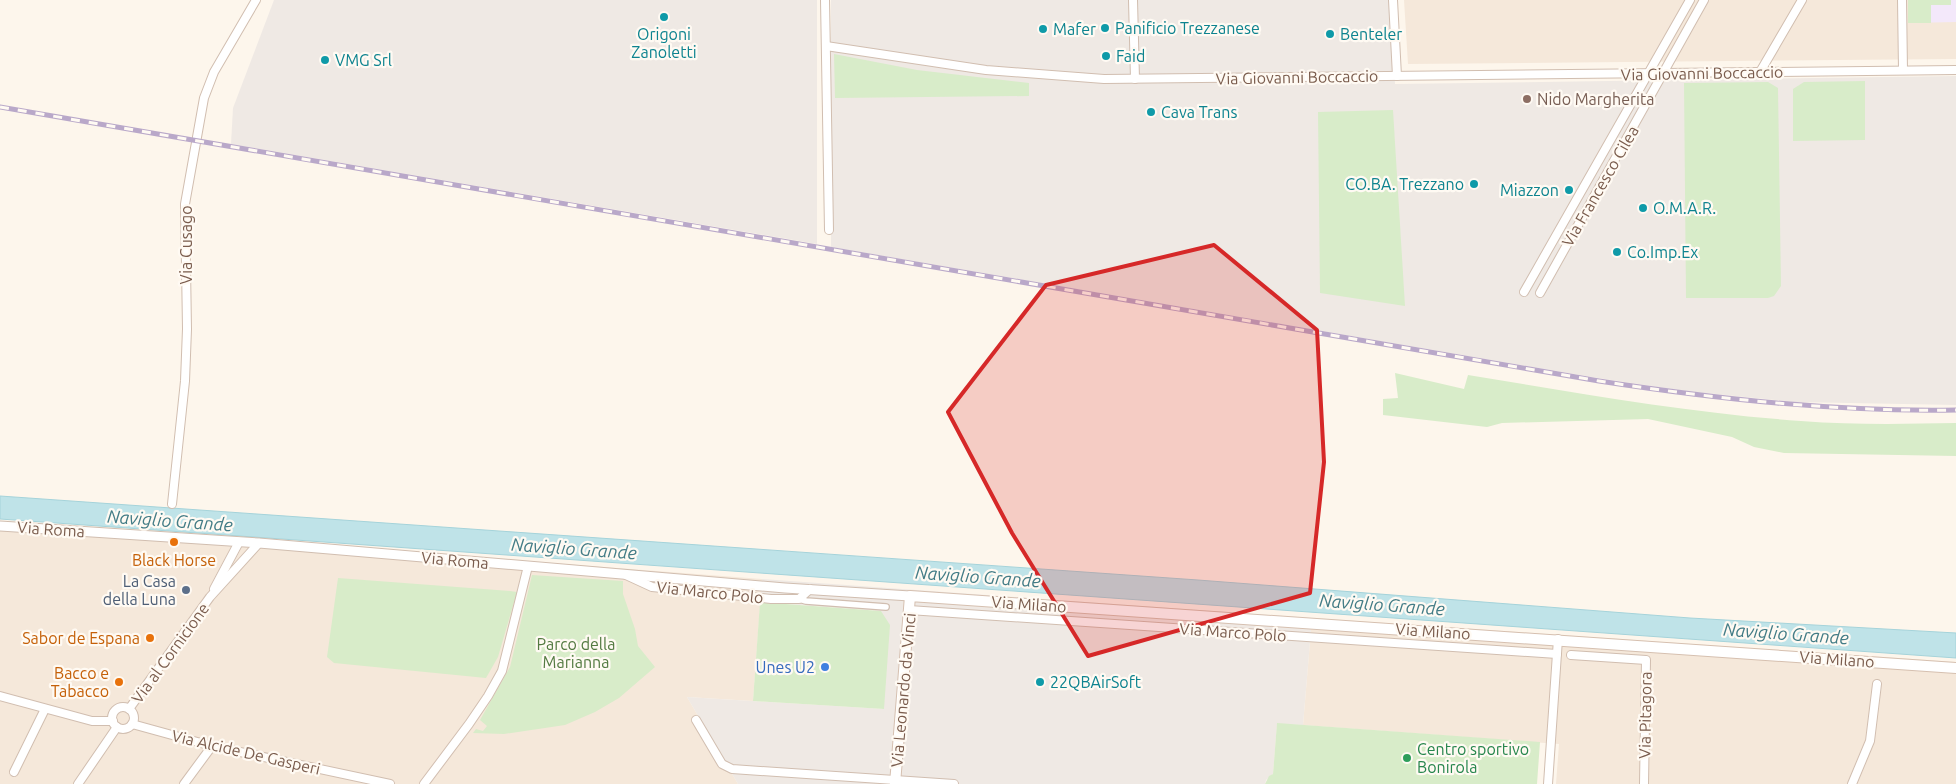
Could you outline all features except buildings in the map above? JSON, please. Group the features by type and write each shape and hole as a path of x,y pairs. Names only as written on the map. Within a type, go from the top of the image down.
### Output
{"main road":[{"name":"Via Leonardo da Vinci","path":"895,782 910,596"},
{"name":"Via Milano","path":"910,596 1956,668"}],"street":[{"name":"Via Cusago","path":"172,504 186,380 185,204 204,98 214,72 256,0"},
{"path":"825,0 829,230"},
{"path":"1133,0 1135,78"},
{"path":"1394,0 1397,76"},
{"name":"Via Francesco Cilea","path":"1524,292 1690,0"},
{"name":"Via Francesco Cilea","path":"1540,293 1704,0"},
{"path":"1760,72 1802,0"},
{"path":"1902,0 1903,70"},
{"name":"Via Giovanni Boccaccio","path":"826,46 986,70 1104,79 1956,70"},
{"name":"Via Roma","path":"0,526 259,543 910,596"},
{"name":"Via al Cornicione","path":"210,597 239,542"},
{"name":"Via al Cornicione","path":"129,709 210,597 259,543"},
{"path":"424,784 474,717 502,671 528,566"},
{"name":"Via Marco Polo","path":"624,574 652,587 772,599 799,599 886,607"},
{"path":"799,599 810,589"},
{"name":"Via Marco Polo","path":"909,610 1557,654"},
{"path":"1548,784 1558,640"},
{"name":"Via Pitagora","path":"1571,655 1646,660 1644,784"},
{"path":"1852,784 1870,741 1877,684"},
{"path":"0,696 92,721 115,724 127,729 132,724 134,717 129,709 118,709 113,714 115,724 78,784"},
{"path":"14,772 45,709"},
{"path":"696,720 722,764 732,769 895,782 954,784"},
{"name":"Via Alcide De Gasperi","path":"132,724 212,746 390,784"},
{"path":"184,784 212,746"}],"highlighted area":[{"path":"1214,245 1317,330 1324,462 1310,593 1088,656 1012,533 948,412 1046,285"}],"shaded area":[{"path":"274,0 817,0 817,244 231,144 233,108"},
{"path":"831,0 1389,0 1395,84 1956,76 1956,405 1796,402 1686,391 1591,377 831,247"},
{"path":"1404,0 1956,0 1956,59 1408,64"},
{"path":"1908,0 1956,0 1956,22 1908,23"},
{"path":"0,521 762,579 753,701 687,697 738,784 0,784"},
{"path":"762,579 1312,618 1303,725 1277,724 1273,774 1266,780 1265,784 738,784 687,697 884,709 881,611 760,602"},
{"path":"1312,618 1956,662 1956,784 1556,784 1559,744 1303,725"}],"green space":[{"path":"1908,0 1951,0 1951,5 1931,5 1931,23 1908,23"},
{"path":"834,54 917,70 1029,83 1029,96 835,98"},
{"path":"1865,81 1865,140 1793,141 1793,89 1804,82"},
{"path":"1768,82 1778,88 1781,286 1774,296 1768,298 1686,298 1684,83"},
{"path":"1393,110 1405,306 1320,293 1318,112"},
{"path":"1395,373 1464,389 1468,375 1634,402 1717,413 1801,421 1898,424 1956,423 1956,456 1784,453 1754,447 1732,437 1648,419 1502,423 1487,427 1383,415 1383,399 1398,398"},
{"name":"Parco della Marianna","path":"532,575 623,581 623,594 635,629 638,646 655,667 619,698 595,712 565,725 504,734 473,733 476,729 483,731 487,726 480,720 510,667"},
{"path":"338,578 517,592 498,657 486,678 334,663 327,657"},
{"path":"760,602 881,611 890,625 884,709 753,701"},
{"name":"Centro sportivo Bonirola","path":"1277,723 1540,742 1537,784 1265,784 1269,776 1273,774"}],"water":[{"name":"Naviglio Grande","path":"0,496 1198,580 1690,618 1956,633 1956,658 0,519"}],"railway":[{"path":"0,107 1599,381 1732,399 1777,403 1866,409 1956,410"}],"place":[{"name":"Origoni Zanoletti","path":"664,17"},
{"name":"Panificio Trezzanese","path":"1105,28"},
{"name":"Mafer","path":"1043,29"},
{"name":"Benteler","path":"1330,34"},
{"name":"Faid","path":"1106,56"},
{"name":"VMG Srl","path":"325,60"},
{"name":"Nido Margherita","path":"1527,99"},
{"name":"Cava Trans","path":"1151,112"},
{"name":"CO.BA. Trezzano","path":"1474,184"},
{"name":"Miazzon","path":"1569,190"},
{"name":"O.M.A.R.","path":"1643,208"},
{"name":"Co.Imp.Ex","path":"1617,252"},
{"name":"Black Horse","path":"174,542"},
{"name":"La Casa della Luna","path":"186,590"},
{"name":"Sabor de Espana","path":"150,638"},
{"name":"Unes U2","path":"825,667"},
{"name":"Bacco e Tabacco","path":"119,682"},
{"name":"22QBAirSoft","path":"1040,682"},
{"name":"Centro sportivo Bonirola","path":"1407,758"}]}
